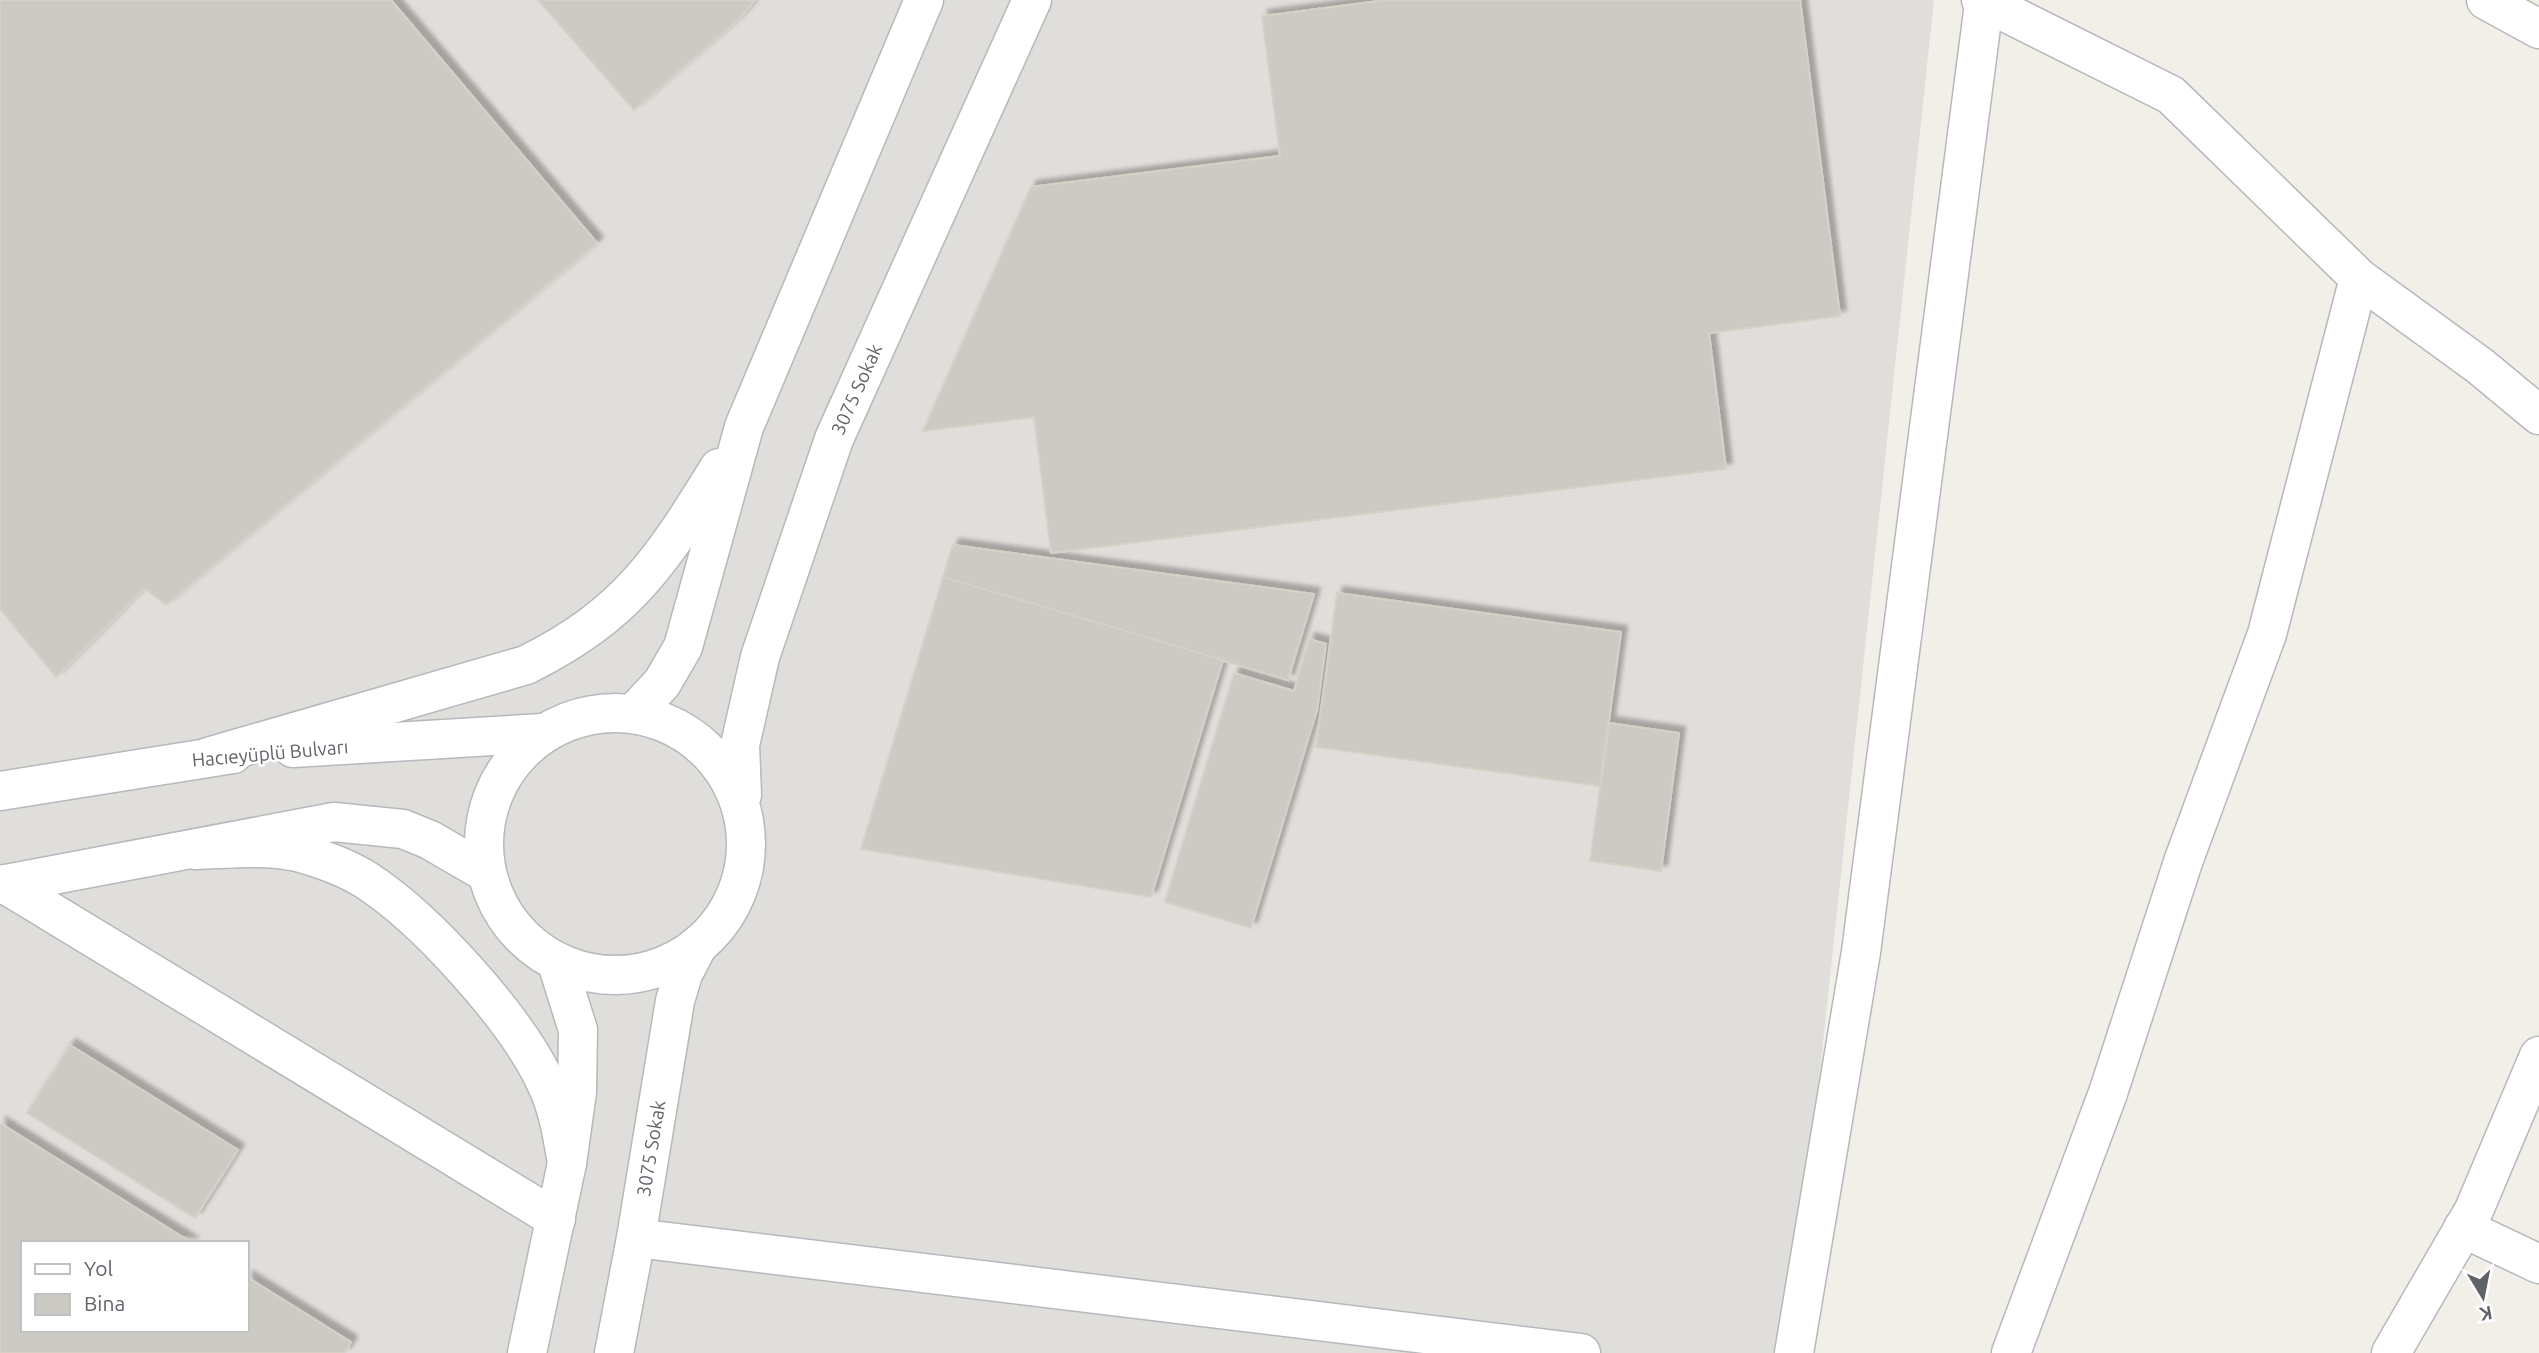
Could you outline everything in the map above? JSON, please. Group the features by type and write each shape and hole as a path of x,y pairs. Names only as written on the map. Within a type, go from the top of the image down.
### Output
{"street":[{"path":"635,712 662,683 683,648 744,427 924,0"},
{"name":"3075 Sokak","path":"614,1353 675,1001 683,974 698,945 725,916 742,880 747,840 741,795 740,745 760,657 834,439 1032,0"},
{"path":"2486,0 2539,29"},
{"path":"1794,1353 1861,952 1982,2 2171,95 2359,278 2480,366 2539,415"},
{"path":"2011,1353 2108,1093 2183,862 2267,634 2359,278"},
{"path":"208,757 526,665 588,631 619,605 649,574 677,537 744,427"},
{"path":"698,945 667,965 632,975 595,975 557,963 524,940 499,909 485,872 483,832 492,794 542,733 579,717 635,712 658,719 693,738 721,766 741,795"},
{"name":"Hacıeyüplü Bulvarı","path":"0,791 208,757 269,750 542,733"},
{"path":"3,884 196,850 324,823 353,821 403,829 430,840 485,872"},
{"path":"196,850 256,848 297,852 364,878 388,895 433,937 472,979 511,1026 536,1063 554,1102 567,1163"},
{"path":"3,884 556,1219"},
{"path":"527,1353 567,1163 578,1092 579,1048 575,1013 557,963"},
{"path":"2391,1353 2474,1210 2539,1056"},
{"path":"2463,1227 2539,1264"},
{"path":"636,1238 1581,1353"}],"shaded area":[{"path":"0,0 1934,0 1790,1353 0,1353"}],"building":[{"path":"0,0 391,0 597,243 166,605 144,588 56,677 0,609"},
{"path":"538,0 755,0 739,19 634,110"},
{"path":"1387,0 1800,0 1840,316 1709,333 1726,469 1051,553 1034,417 923,431 1031,187 1280,156 1262,16"},
{"path":"953,545 1314,594 1288,680 943,577"},
{"path":"943,577 1223,660 1151,897 861,849"},
{"path":"1337,593 1621,632 1600,786 1316,747"},
{"path":"1309,639 1326,644 1317,710 1251,928 1165,902 1234,673 1294,691"},
{"path":"1609,723 1679,733 1661,871 1590,861"},
{"path":"70,1045 238,1150 195,1218 27,1113"},
{"path":"0,1123 189,1241 21,1241 21,1332 248,1332 248,1278 351,1342 345,1353 0,1353"}]}
